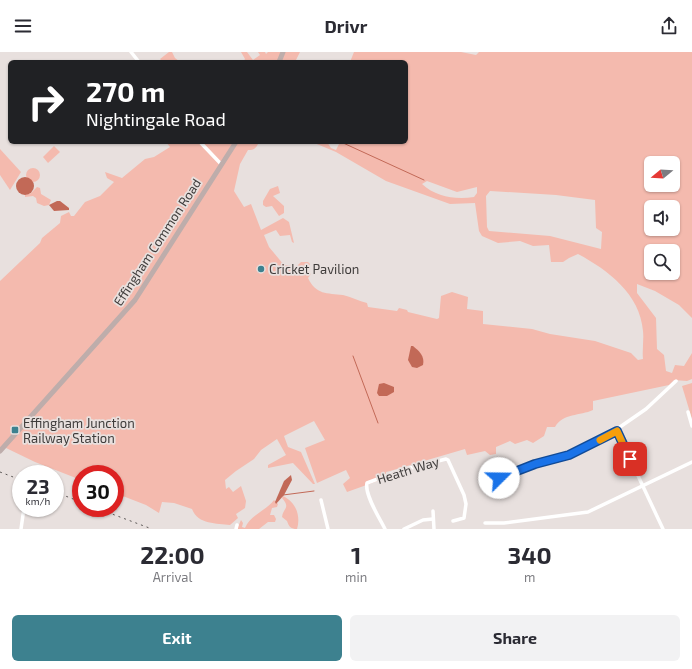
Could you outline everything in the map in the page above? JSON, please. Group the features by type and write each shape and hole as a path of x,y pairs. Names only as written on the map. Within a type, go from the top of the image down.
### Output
{"street":[{"path":"131,52 137,60"},
{"path":"202,144 221,164"},
{"name":"Effingham Common Road","path":"0,452 135,300 235,144"},
{"path":"499,478 535,464 569,455 617,431 646,409 676,381"},
{"path":"688,412 692,426"},
{"path":"617,431 663,529"},
{"name":"Heath Way","path":"385,529 371,500 366,487 367,483 399,471 446,458 466,504 464,518 453,521"},
{"path":"485,524 504,523 588,512 692,462"},
{"path":"321,500 328,529"},
{"path":"433,512 434,529"},
{"path":"21,529 23,517"},
{"path":"404,529 423,520 433,520"}],"shaded area":[{"path":"169,52 172,52 178,60 161,60 160,59"},
{"path":"241,52 247,52 253,60 244,60"},
{"path":"258,52 265,52 266,54 268,52 300,52 296,60 253,60 260,55"},
{"path":"354,52 461,52 476,55 479,52 692,52 692,318 679,305 655,291 637,284 637,293 656,318 657,349 664,355 666,371 672,373 675,365 684,366 692,353 692,379 687,381 674,380 669,385 593,401 593,410 562,419 555,427 547,427 544,436 533,443 527,440 515,444 510,441 496,447 496,454 490,455 485,451 467,455 465,449 386,472 386,478 347,492 343,484 350,478 346,470 317,483 305,448 325,440 314,421 284,436 288,447 301,452 315,484 313,484 293,463 268,468 268,465 286,455 277,439 261,450 254,459 225,480 226,489 229,487 233,492 241,486 246,501 245,508 236,514 238,518 230,525 203,521 192,509 174,503 162,502 159,513 146,505 124,496 124,465 72,465 72,476 64,473 64,465 43,465 6,448 0,449 0,281 40,243 42,238 60,223 61,216 69,212 71,216 74,216 85,202 100,196 114,182 107,178 105,172 122,178 145,159 154,157 170,147 168,144 258,144 252,150 248,150 240,164 234,191 244,207 251,204 261,230 283,218 289,222 294,243 292,242 290,235 280,236 276,230 264,235 269,247 284,265 297,266 301,262 308,262 310,264 307,270 311,274 308,278 315,288 322,292 343,295 367,303 368,307 397,311 399,308 407,310 408,312 437,319 439,318 441,296 452,292 468,297 467,309 483,311 483,324 532,329 550,334 595,341 631,353 638,360 643,359 643,331 641,318 636,306 621,285 589,260 578,254 563,262 551,262 549,245 533,246 520,241 498,243 482,236 479,231 475,203 450,204 386,181 336,152 317,144 328,144 331,148 336,150 339,144 408,144 408,60 351,60","holes":["427,181 457,192 477,187 477,193 474,197 453,198 440,195 422,184","490,191 556,195 595,200 596,228 602,232 601,249 550,236 489,231 487,227 486,196"]},
{"path":"54,146 60,152 48,163 43,157"},
{"path":"0,149 21,172 10,190 0,175"},
{"path":"33,168 38,170 40,175 38,180 33,182 28,180 26,175 28,170"},
{"path":"25,177 31,180 34,186 31,192 25,195 19,192 16,186 19,180"},
{"path":"278,186 280,193 273,196 284,206 284,213 279,216 272,206 266,207 263,205 263,201 270,189"},
{"path":"37,187 40,188 41,194 51,200 49,205 44,206 37,203 36,198 33,196 25,197 25,195 31,193"},
{"path":"60,201 69,208 69,210 54,211 49,205"},
{"path":"411,346 419,352 423,359 423,365 417,368 412,367 408,360"},
{"path":"384,383 394,387 394,392 387,396 379,396 377,393 379,384"},
{"path":"692,383 692,419 682,386"},
{"path":"291,475 292,480 284,495 276,504 275,502 284,481"},
{"path":"283,496 291,502 298,514 297,529 290,527 287,521 282,517 286,508 285,501 282,498"},
{"path":"274,500 278,504 277,507 272,508 270,515 274,515 276,519 275,522 268,522 259,529 237,529 241,520 243,523 242,527 245,528 247,523"}],"waterway":[{"path":"345,144 424,180"},
{"path":"353,356 378,423"},
{"path":"283,495 314,491"}],"railway":[{"path":"0,472 12,477"},
{"path":"64,495 72,499"},
{"path":"120,517 152,529"}],"slow traffic":[{"path":"600,440 617,431 622,442"}],"place":[{"name":"Cricket Pavilion","path":"261,269"},
{"name":"Effingham Junction Railway Station","path":"15,430"}],"route":[{"path":"499,478 535,464 569,455 617,431 630,459"}]}
